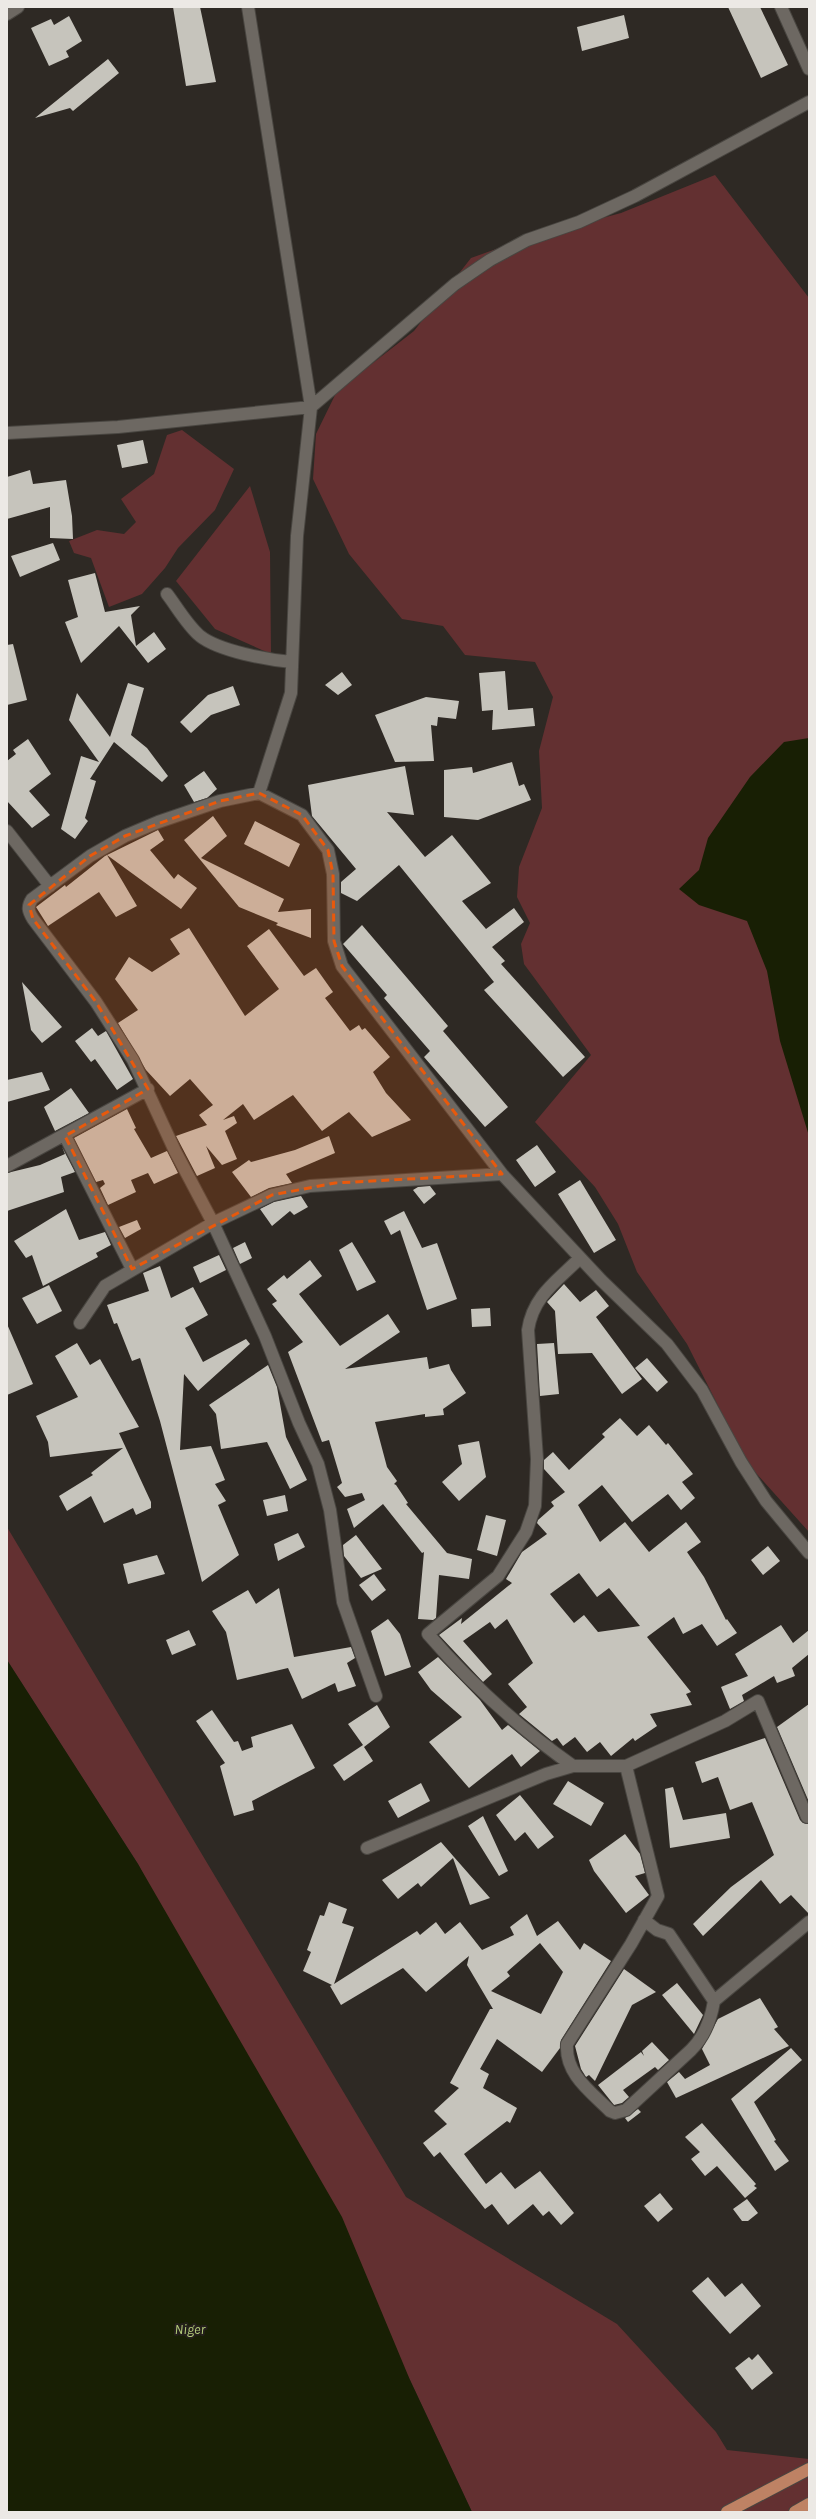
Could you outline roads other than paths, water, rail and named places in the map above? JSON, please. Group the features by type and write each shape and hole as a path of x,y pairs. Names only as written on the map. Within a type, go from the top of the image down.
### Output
{"main road":[{"path":"728,2512 809,2469"},
{"path":"795,2512 809,2504"}],"street":[{"path":"7,14 18,7"},
{"path":"248,7 311,407 297,536 291,693 288,710 259,792"},
{"path":"781,7 809,69"},
{"path":"7,433 118,427 311,407 455,284 490,260 527,240 579,222 636,196 809,102"},
{"path":"167,594 200,636 250,656 267,660 292,662"},
{"path":"376,1696 343,1602 330,1510 318,1464 299,1423 265,1336 213,1223 175,1151 148,1089 133,1060 96,1002 29,912 29,905 32,899 90,856 125,836 158,822 220,802 259,792 302,815 328,850 332,874 334,941 342,966 502,1174 580,1258 667,1344 702,1390 741,1462 766,1501 809,1554"},
{"path":"7,831 50,886"},
{"path":"7,1166 65,1136 148,1089"},
{"path":"65,1136 132,1269"},
{"path":"80,1323 105,1286 213,1223 272,1195 310,1186 502,1174"},
{"path":"574,1766 526,1732 460,1672 428,1634 498,1576 526,1532 535,1506 537,1485 537,1459 528,1330 530,1313 537,1301 580,1258"},
{"path":"367,1848 520,1783 574,1766 626,1766 725,1721 758,1701 807,1817"},
{"path":"626,1766 658,1896 567,2044 567,2062 572,2072 610,2111 615,2113 626,2110 698,2043 711,2018 714,2001 809,1922"},
{"path":"644,1920 656,1930 669,1934 714,2001"}],"water":[{"path":"809,738 809,1136 780,1041 767,971 747,921 699,905 679,889 699,870 708,838 750,777 784,742"},
{"name":"Niger","path":"7,1660 138,1864 342,2217 410,2380 472,2512 7,2512"}]}
